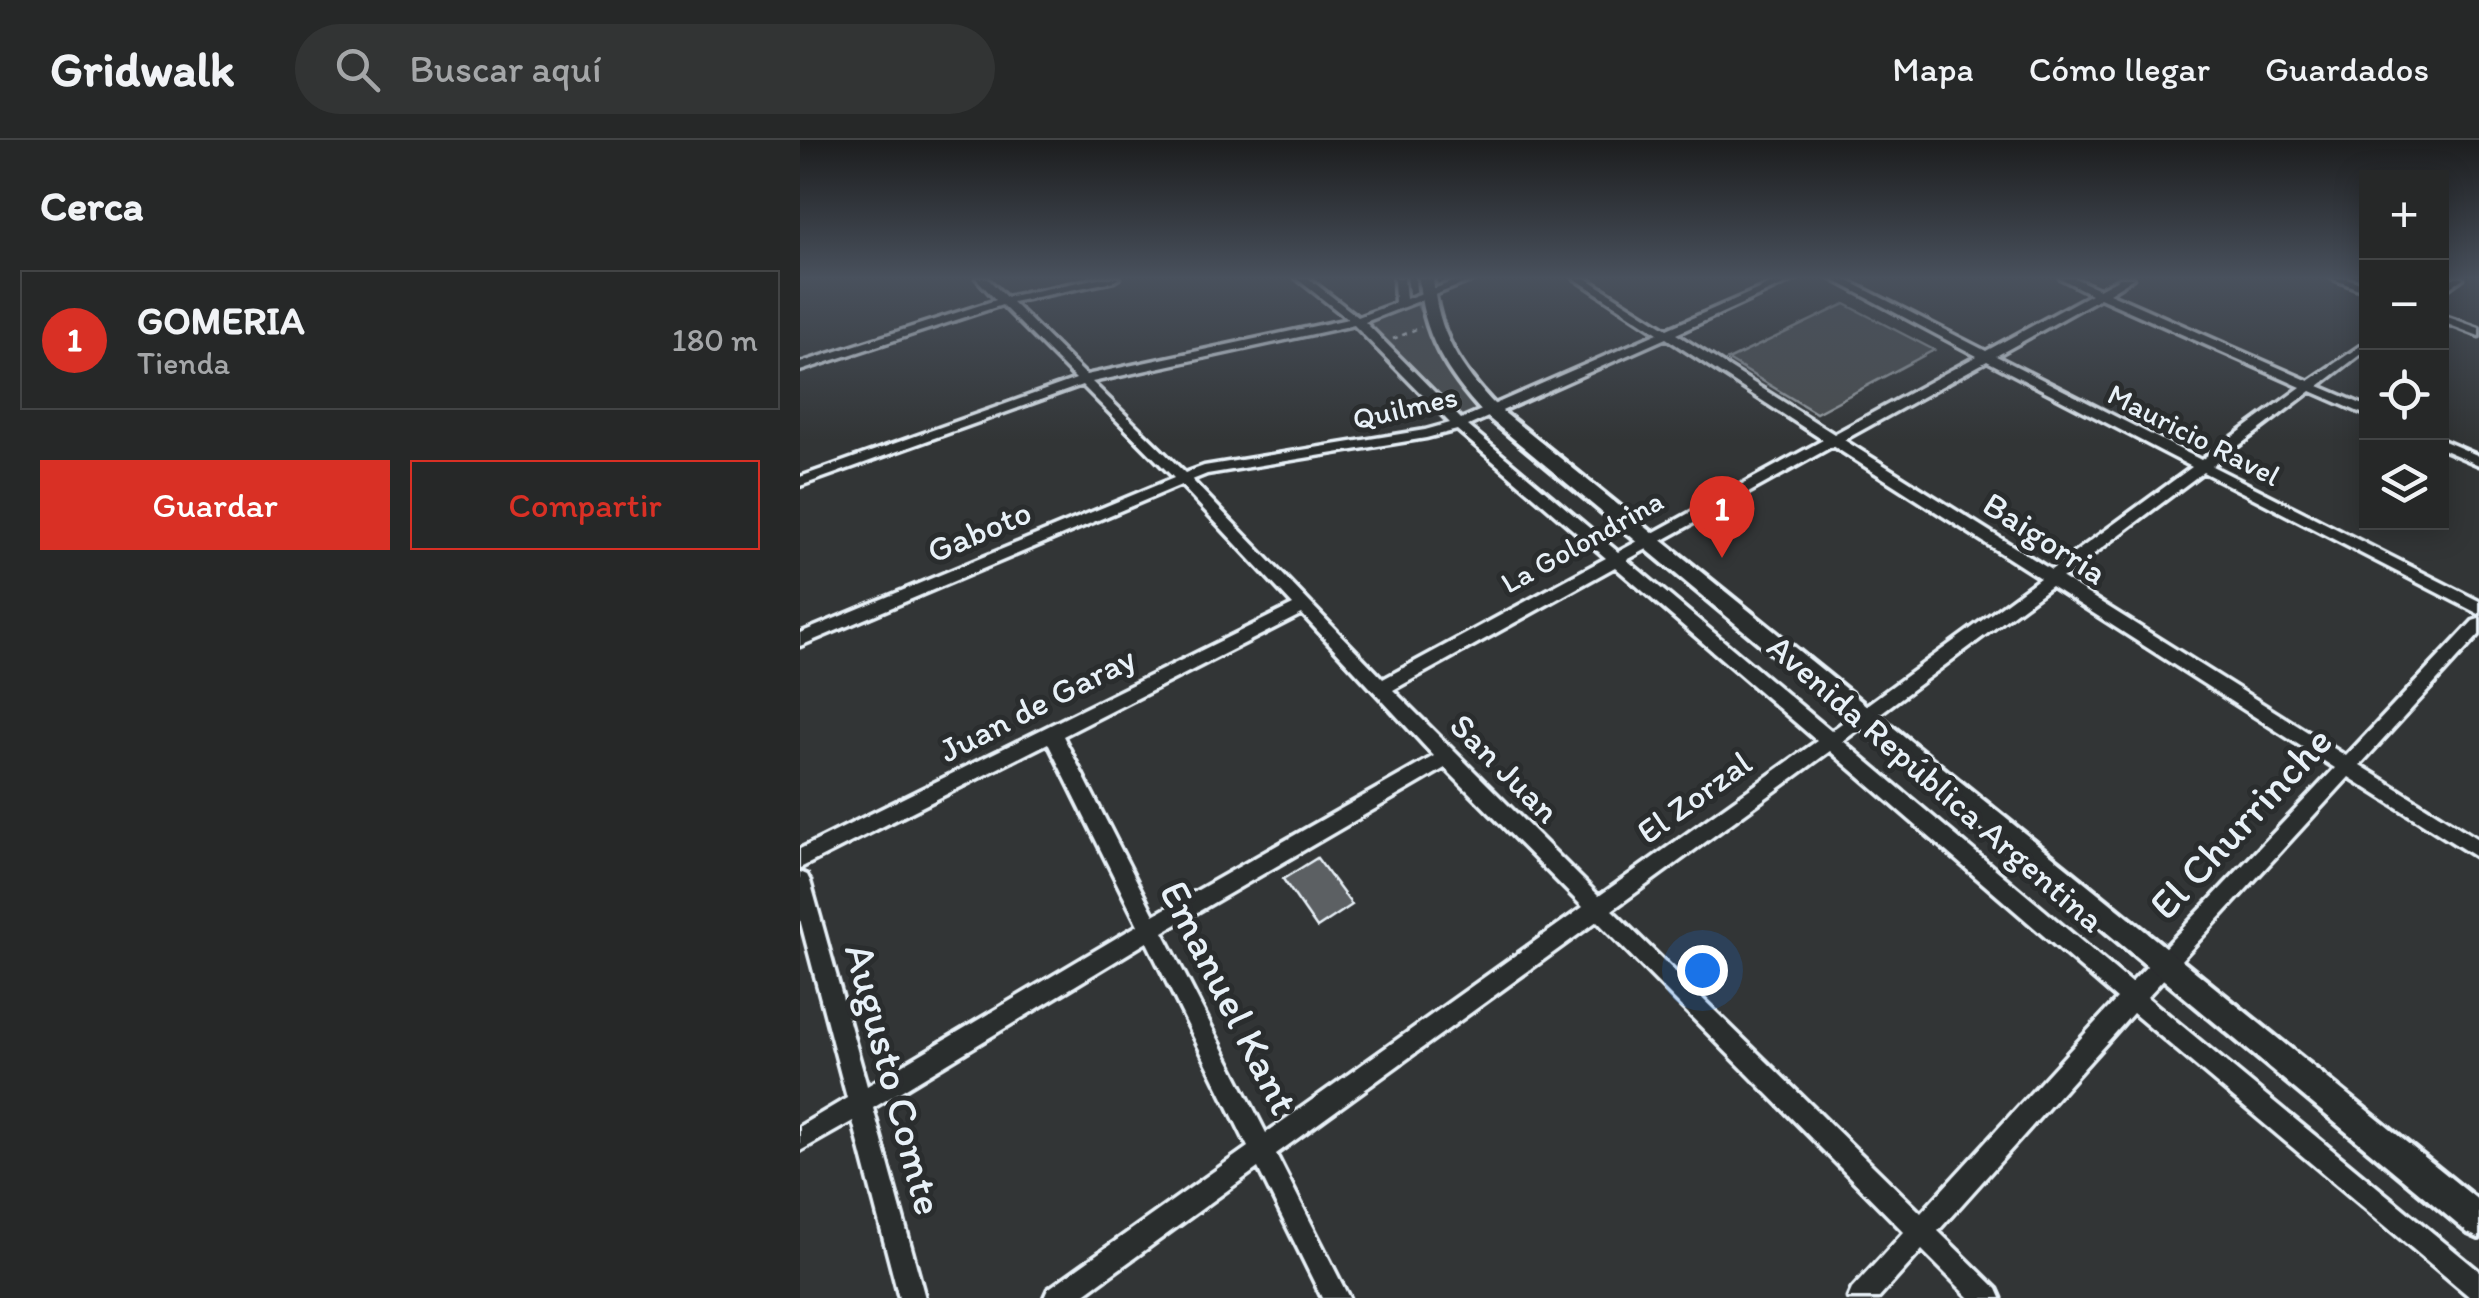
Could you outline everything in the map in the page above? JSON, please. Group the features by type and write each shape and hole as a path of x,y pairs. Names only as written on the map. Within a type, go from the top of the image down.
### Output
{"main road":[{"name":"Avenida República Argentina","path":"1435,332 1440,346 1490,411 2479,1222"}],"street":[{"path":"800,367 910,332"},
{"name":"San Juan","path":"1034,332 1182,478 1447,758 1988,1298"},
{"path":"800,482 1083,381 1307,332"},
{"name":"Avenida República Argentina","path":"1368,332 1460,424 2132,998 2479,1288"},
{"name":"Baigorria","path":"1662,332 2479,850"},
{"name":"Quilmes","path":"1182,478 1215,468 1426,434 1460,424 1670,332"},
{"name":"Mauricio Ravel","path":"1937,332 2479,608"},
{"name":"La Golondrina","path":"1382,688 2032,332"},
{"path":"2187,332 2359,409"},
{"name":"El Zorzal","path":"1057,1298 1832,740 2359,350"},
{"path":"2449,447 2479,460"},
{"name":"Gaboto","path":"800,640 1182,478"},
{"name":"Juan de Garay","path":"800,859 1303,607"},
{"name":"El Churrinche","path":"1861,1298 2164,963 2479,625"},
{"name":"Emanuel Kant","path":"1052,732 1336,1298"},
{"path":"800,1139 1151,928 1447,758"},
{"name":"Augusto Comte","path":"800,881 912,1298"}],"path":[{"path":"1386,342 1409,332"},
{"path":"1423,332 1426,339"}],"shaded area":[{"path":"1371,332 1430,332 1443,359 1481,411 1460,420"},
{"path":"1786,332 1899,332 1934,350 1816,413 1728,360"}],"building":[{"path":"1317,858 1352,905 1317,928 1283,879"}],"place":[{"name":"GOMERIA","path":"1722,558"}]}
